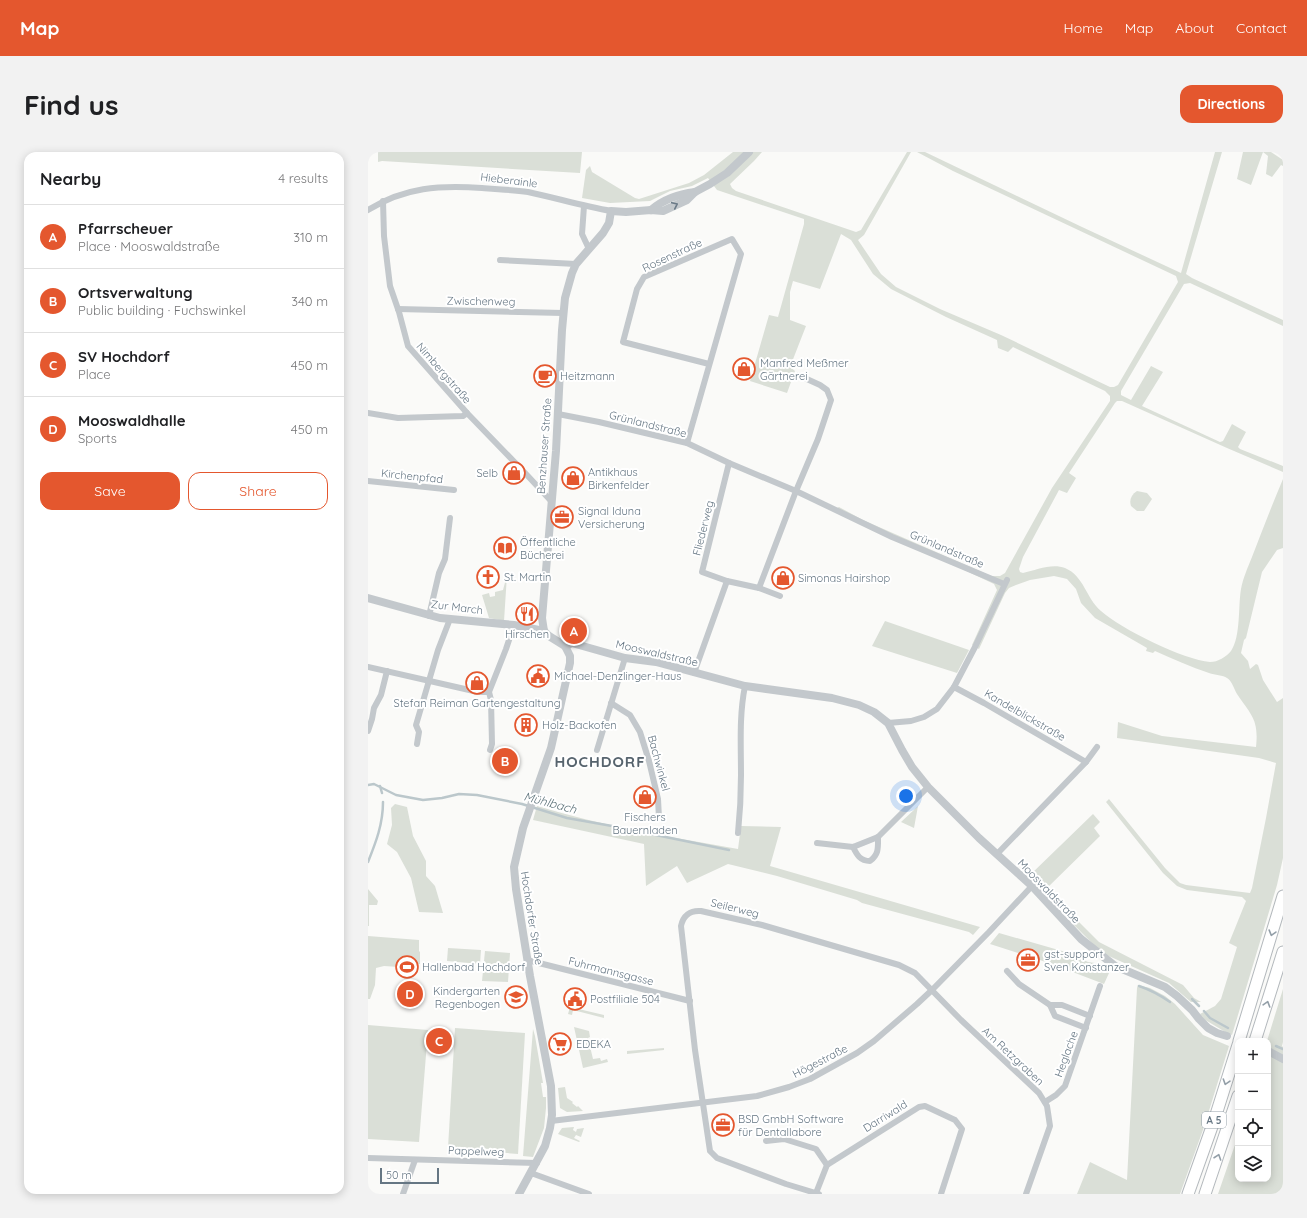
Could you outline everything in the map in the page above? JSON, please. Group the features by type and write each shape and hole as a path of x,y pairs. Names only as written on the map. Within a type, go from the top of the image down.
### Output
{"highway":[{"path":"1240,1038 1283,896"},
{"path":"1256,1038 1283,952"},
{"name":"A 5","path":"1188,1194 1214,1121 1235,1054"},
{"name":"A 5","path":"1205,1194 1235,1105"}],"street":[{"name":"Hieberainle","path":"368,210 383,201 410,191 435,187 462,186 527,192 611,211 663,211 687,200 695,192 727,172 749,152"},
{"name":"Nimbergstraße","path":"383,201 384,236 390,286 408,346 467,413 552,502"},
{"path":"584,206 582,234 589,249"},
{"name":"Benzhauser Straße","path":"544,631 542,618 556,452 563,313 568,284 576,264 603,233 609,222 611,211"},
{"name":"Rosenstraße","path":"687,443 741,254 732,239 644,277 637,289 623,342 709,364"},
{"path":"500,260 576,264"},
{"name":"Zwischenweg","path":"398,309 563,313"},
{"path":"760,588 796,490 818,439 831,400 827,390 820,385 798,375"},
{"path":"368,413 398,418 463,416 467,413"},
{"name":"Grünlandstraße","path":"558,414 687,443 729,463 796,490 892,537 1006,582 954,687"},
{"name":"Fliederweg","path":"729,463 702,572 727,581 760,588 780,596"},
{"name":"Kirchenpfad","path":"368,482 454,490"},
{"path":"429,616 438,573 445,559 450,518"},
{"path":"694,673 727,581"},
{"name":"Zur March","path":"368,598 429,616 514,625 544,631"},
{"path":"417,744 419,732 416,725 438,650 450,619"},
{"path":"490,750 492,744 492,700 489,692 514,625"},
{"path":"544,631 565,646"},
{"name":"Mooswaldstraße","path":"565,646 572,643 626,658 656,662 745,686 832,698 859,705 874,712 888,723 912,767 928,787 1032,886 1081,939 1115,966 1164,987 1177,996 1208,1028 1227,1036"},
{"name":"Hochdorfer Straße","path":"519,1194 546,1146 551,1121 552,1100 551,1086 527,960 514,867 517,849 551,748 570,662 570,656 565,646"},
{"path":"597,750 626,658"},
{"path":"368,667 428,682 478,692 489,692"},
{"path":"368,731 374,708 381,695 387,671"},
{"path":"738,833 741,782 740,722 745,686"},
{"path":"888,723 924,717 937,710 954,687"},
{"name":"Kandelblickstraße","path":"954,687 1086,762"},
{"name":"Bachwinkel","path":"611,703 630,715 640,732 650,761 658,799 659,818"},
{"path":"997,854 1086,762 1097,747"},
{"path":"817,843 853,847 878,837 928,787"},
{"path":"853,847 858,857 864,861 870,861 876,856 878,849 878,837"},
{"name":"Högestraße","path":"551,1121 757,1096 789,1087 810,1079 862,1050 917,1004 989,932 1032,886"},
{"name":"Seilerweg","path":"702,1103 681,926 683,919 689,913 697,910 762,925 900,965 915,973 932,990"},
{"name":"Fuhrmannsgasse","path":"527,960 690,1001"},
{"name":"Heglache","path":"1007,971 1019,984 1050,1005 1055,1016 1086,1028"},
{"name":"Heglache","path":"1045,1102 1056,1095 1065,1086 1100,986"},
{"name":"Am Retzgraben","path":"932,990 961,1020 1039,1093 1045,1102 1050,1126 1026,1194"},
{"name":"Heglache","path":"1050,1005 1062,1005 1090,1016"},
{"path":"1271,1053 1283,1059"},
{"path":"702,1103 708,1147 712,1155 779,1181 818,1194 827,1165 816,1149 784,1139 766,1141"},
{"name":"Darriwald","path":"827,1165 919,1107 925,1106 954,1120 962,1130 941,1194"},
{"name":"Pappelweg","path":"368,1158 537,1163"},
{"path":"403,1194 415,1160"},
{"path":"531,1173 589,1194"}],"shaded area":[{"path":"378,152 582,152 580,173 382,161 378,162"},
{"path":"733,152 762,152 730,184 736,191 856,232 861,230 907,152 911,152 864,235 858,240 881,274 896,287 940,309 1001,335 1110,387 1114,387 1118,385 1178,282 1176,276 953,171 917,152 925,152 1181,273 1215,152 1222,152 1186,274 1283,320 1283,326 1190,283 1184,284 1121,391 1121,395 1131,400 1151,366 1163,372 1142,406 1220,442 1223,441 1232,424 1246,432 1238,447 1240,449 1283,466 1283,472 1122,401 1117,401 1069,473 1076,478 1067,493 1059,490 1023,557 1019,569 1020,572 1023,573 1055,566 1065,568 1077,576 1096,606 1101,611 1137,635 1169,650 1199,660 1210,662 1222,659 1231,651 1234,645 1238,629 1240,596 1243,581 1283,479 1283,548 1277,550 1262,572 1241,653 1248,661 1250,669 1256,664 1258,665 1263,680 1277,702 1283,698 1283,858 1277,885 1232,1035 1202,1018 1200,1014 1215,1006 1221,999 1237,947 1229,943 1246,901 1242,897 1187,890 1177,886 1163,873 1106,802 1109,799 1165,868 1180,883 1250,893 1276,763 1259,758 1117,738 1118,722 1162,736 1256,747 1257,738 1255,723 1229,679 1202,671 1155,651 1153,653 1146,651 1147,648 1095,618 1081,603 1076,589 1067,579 1054,576 1030,580 1009,588 1005,593 979,649 972,645 997,590 994,584 835,509 839,507 863,520 991,576 1000,576 1005,573 1052,488 1110,401 1110,396 1105,391 1013,347 1008,352 998,348 997,340 946,317 891,289 873,274 851,240 841,234 820,289 793,281 790,292 790,320 806,326 790,367 795,371 787,393 750,381 769,315 778,317 804,224 804,219 717,190 708,178 692,186 670,191 650,201 610,203 582,198 586,170 590,166 592,172 639,199 689,183 704,175"},
{"path":"1243,152 1263,152 1251,185 1237,179"},
{"path":"1263,152 1271,152 1283,160 1283,166 1281,165 1272,177 1266,174 1268,156"},
{"path":"1137,491 1147,493 1152,499 1144,511 1137,511 1131,506 1131,498"},
{"path":"507,575 504,621 489,618 482,595 489,593 490,597 495,596 495,592 503,590"},
{"path":"885,621 969,650 957,673 872,646"},
{"path":"395,804 407,807 413,836 426,861 426,876 435,886 443,913 419,912 411,878 397,852 387,844 392,825 391,808"},
{"path":"537,806 611,825 738,849 741,826 781,827 770,866 980,927 973,935 969,932 862,903 857,900 777,876 728,864 687,883 677,866 646,886 644,844 533,820"},
{"path":"918,806 914,828 901,822 916,808"},
{"path":"1093,814 1100,822 1094,828 1100,836 1044,891 1029,876"},
{"path":"368,889 378,901 377,905 369,905 369,926 368,926"},
{"path":"1076,919 1099,942 1183,985 1194,998 1201,1002 1191,1002 1169,983 1102,953 1070,921"},
{"path":"999,933 1069,953 1088,962 1102,964 1109,973 1104,984 1049,963 990,944"},
{"name":"Hallenbad Hochdorf","path":"368,936 419,940 420,952 420,964 414,964 414,968 384,966 376,968 375,985 370,999 368,999"},
{"path":"448,948 481,950 480,964 447,961"},
{"path":"485,951 510,953 508,982 482,981"},
{"path":"1138,985 1150,988 1165,996 1175,1004 1203,1035 1229,1046 1204,1127 1180,1194 1077,1194 1090,1162 1127,1180"},
{"path":"1283,989 1283,1194 1218,1194 1235,1145 1235,1182 1271,1182 1271,1038 1268,1038"},
{"path":"570,1007 604,1015 604,1018 573,1010 572,1015 568,1014"},
{"path":"368,1025 428,1030 419,1142 368,1139"},
{"path":"574,1027 589,1031 590,1037 588,1038 593,1059 600,1058 601,1061 607,1059 608,1062 583,1068"},
{"path":"455,1028 525,1033 518,1154 448,1148"},
{"path":"533,1029 543,1083 541,1083 543,1097 546,1097 546,1108 544,1128 533,1157 523,1156"},
{"path":"664,1048 664,1050 627,1054 627,1051"},
{"path":"565,1087 567,1098 583,1111 567,1112 560,1108 558,1088"},
{"path":"574,1127 573,1130 576,1132 577,1129 584,1128 581,1137 576,1135 574,1138 580,1141 579,1142 558,1134 562,1128"}],"waterway":[{"name":"Mühlbach","path":"368,785 374,784 396,795 423,800 459,794 477,795 522,804 567,818 729,850"},
{"name":"Mühlbach","path":"380,786 382,793"},
{"path":"368,862 380,825 383,802"},
{"path":"1139,986 1148,989 1170,1002"},
{"path":"1192,999 1199,1006"},
{"path":"1204,1011 1210,1018 1228,1028"},
{"path":"1276,1046 1283,1049"}],"place":[{"name":"Manfred Meßmer Gärtnerei","path":"744,369"},
{"name":"Heitzmann","path":"545,376"},
{"name":"Selb","path":"514,473"},
{"name":"Antikhaus Birkenfelder","path":"573,478"},
{"name":"Signal Iduna Versicherung","path":"562,517"},
{"name":"Öffentliche Bücherei","path":"505,548"},
{"name":"St. Martin","path":"488,577"},
{"name":"Simonas Hairshop","path":"783,578"},
{"name":"Hirschen","path":"527,614"},
{"name":"Pfarrscheuer","path":"574,631"},
{"name":"Michael-Denzlinger-Haus","path":"538,676"},
{"name":"Stefan Reiman Gartengestaltung","path":"477,683"},
{"name":"Holz-Backofen","path":"526,725"},
{"name":"Ortsverwaltung","path":"505,761"},
{"name":"Fischers Bauernladen","path":"645,797"},
{"name":"gst-support Sven Konstanzer","path":"1028,960"},
{"name":"Hallenbad Hochdorf","path":"407,967"},
{"name":"Mooswaldhalle","path":"410,994"},
{"name":"Kindergarten Regenbogen","path":"516,997"},
{"name":"Postfiliale 504","path":"575,999"},
{"name":"SV Hochdorf","path":"439,1041"},
{"name":"EDEKA","path":"560,1044"},
{"name":"BSD GmbH Software für Dentallabore","path":"723,1125"}],"district":[{"name":"HOCHDORF","path":"600,762"}]}
